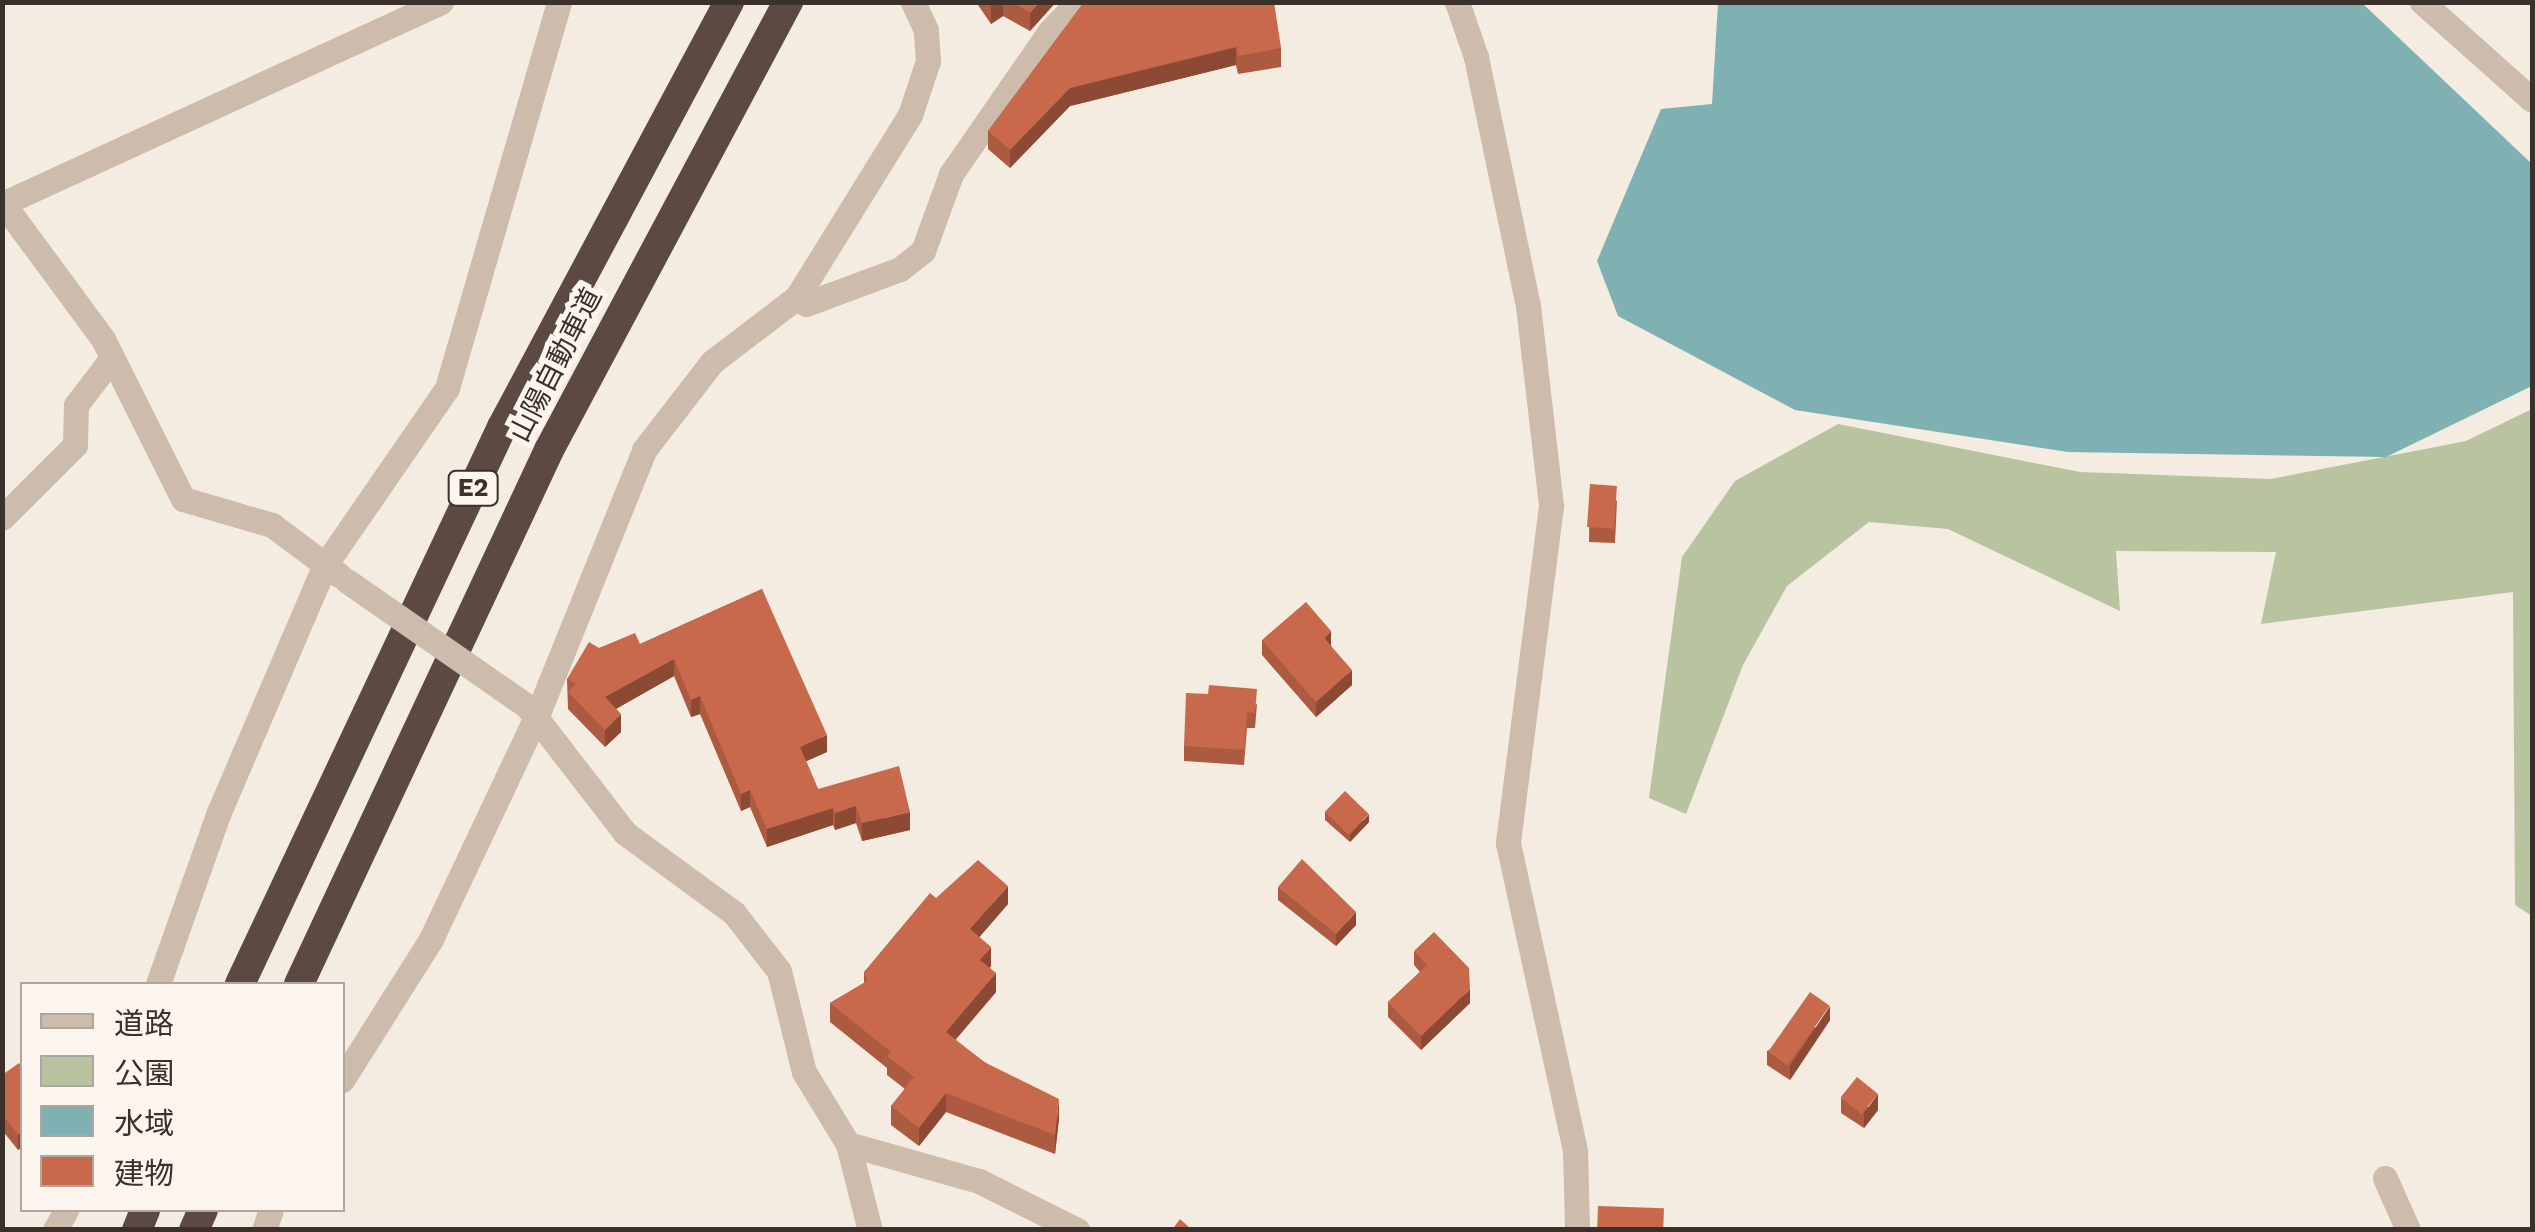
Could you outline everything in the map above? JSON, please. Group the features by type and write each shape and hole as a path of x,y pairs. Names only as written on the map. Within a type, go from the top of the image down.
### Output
{"highway":[{"name":"山陽自動車道","path":"241,982 502,427 730,2"},
{"name":"山陽自動車道","path":"300,982 549,450 785,7"}],"street":[{"path":"441,2 3,203 112,358 182,499 272,526 531,709 625,832 734,913 779,971 804,1072 848,1144 870,1230"},
{"path":"159,982 218,812 325,565 448,388 559,2"},
{"path":"345,1075 431,939 644,450 712,362 797,297 910,115 928,62 926,30 913,2"},
{"path":"797,297 806,304 900,268 923,250 950,174 1050,30 1078,2"},
{"path":"1457,2 1476,57 1528,306 1552,506 1508,843 1574,1151 1577,1230"},
{"path":"2422,2 2532,100"},
{"path":"2,518 75,445 76,405 112,358"},
{"path":"848,1144 979,1181 1078,1230"},
{"path":"2386,1178 2408,1230"}],"green space":[{"path":"2532,409 2532,916 2515,905 2513,592 2261,624 2276,552 2116,551 2120,611 1948,529 1869,522 1787,586 1743,665 1686,814 1649,798 1682,557 1735,481 1838,424 2080,472 2271,479 2466,441"}],"water":[{"path":"1718,3 2362,3 2532,164 2532,386 2386,457 2068,452 1795,410 1618,316 1597,261 1661,109 1712,104"}],"building":[{"path":"1012,2 1040,2 1030,13"},
{"path":"1084,2 1274,2 1281,48 1238,56 1236,47 1070,88 1010,150 988,131"},
{"path":"1590,484 1617,486 1614,529 1587,527"},
{"path":"762,589 827,735 800,747 818,789 899,766 910,812 862,823 856,806 835,813 833,808 767,829 750,790 741,794 700,696 691,700 674,659 605,697 621,714 605,730 568,692 576,684 567,679 589,642 599,648 635,633 640,644"},
{"path":"1306,602 1331,631 1324,638 1352,670 1316,702 1262,640"},
{"path":"1209,685 1257,689 1255,713 1247,712 1244,750 1184,746 1186,693 1208,694"},
{"path":"1345,791 1369,814 1349,835 1325,812"},
{"path":"1302,859 1356,912 1336,934 1278,887"},
{"path":"978,860 1008,886 970,929 991,947 980,960 996,973 946,1032 984,1062 1059,1099 1055,1135 946,1093 919,1128 891,1106 914,1077 887,1056 891,1052 830,1003 867,981 864,972 930,893 936,898"},
{"path":"1434,932 1469,968 1470,989 1421,1036 1388,1002 1427,965 1414,951"},
{"path":"1810,992 1830,1006 1788,1066 1768,1052"},
{"path":"19,1063 18,1135 2,1114 2,1075"},
{"path":"1857,1077 1878,1094 1862,1114 1841,1097"},
{"path":"1598,1206 1664,1208 1663,1230 1597,1230"},
{"path":"1180,1219 1192,1230 1172,1230"}]}
